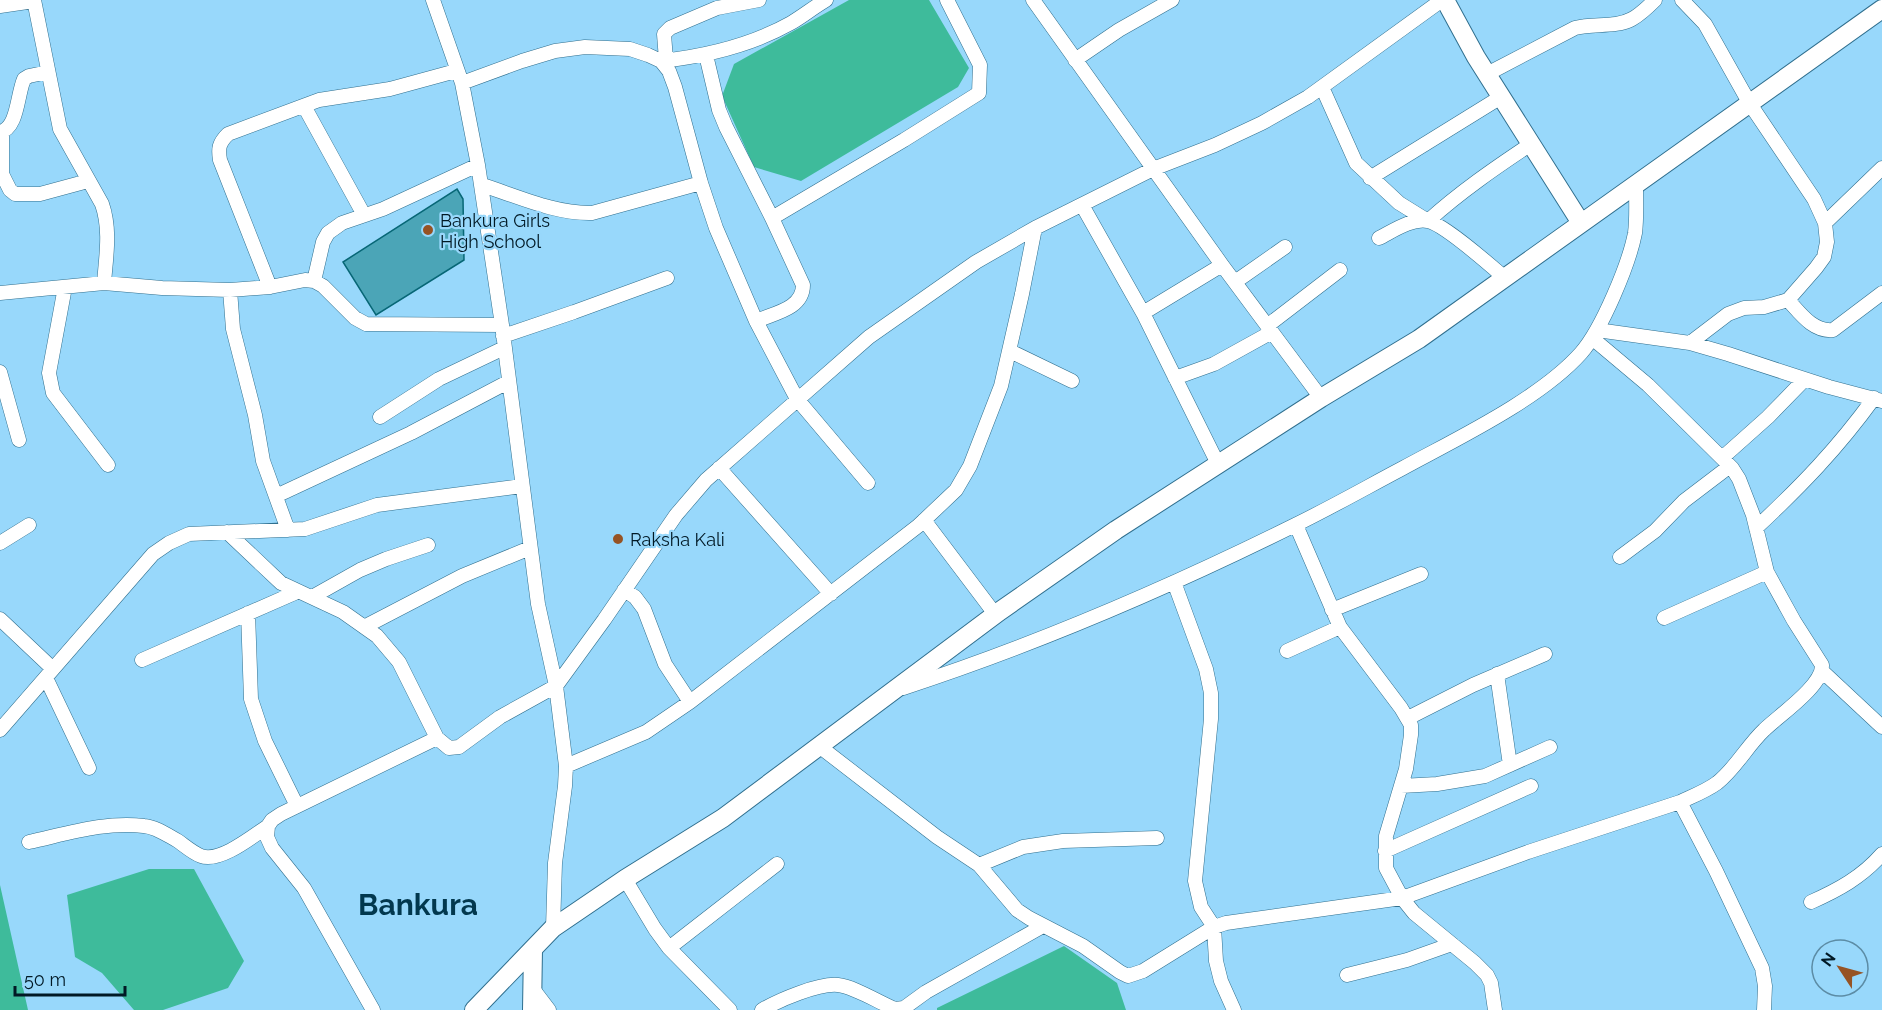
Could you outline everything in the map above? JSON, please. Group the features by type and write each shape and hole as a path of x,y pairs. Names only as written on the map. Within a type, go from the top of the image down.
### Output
{"street":[{"path":"433,0 459,77 482,185 538,604 556,686 566,766 566,786 555,863 553,928"},
{"path":"759,0 717,8 670,28 664,34 664,61 675,87 701,183 716,228 756,321 797,399 868,483"},
{"path":"270,287 220,160 218,149 221,141 228,134 320,100 459,77 555,51 585,46 630,49 664,61 706,55 773,32 826,0"},
{"path":"772,218 979,93 980,65 946,0"},
{"path":"1033,0 1222,265 1321,398"},
{"path":"1075,60 1126,25 1172,0"},
{"path":"226,532 281,583 343,612 377,636 399,662 437,738 449,748 459,747 500,717 556,686 676,515 706,480 869,337 976,262 1035,228 1153,169 1215,145 1262,123 1308,97 1444,0 1486,74 1581,223"},
{"path":"1486,74 1575,28 1616,24 1633,18 1655,0"},
{"path":"474,1010 553,928 625,879 723,818 995,614 1116,530 1321,398 1419,339 1882,9 1875,0"},
{"path":"0,6 34,1 60,129 102,204 106,217 108,232 104,283"},
{"path":"1684,1 1705,24 1750,104 1815,199 1825,224 1827,242 1824,256 1816,268 1788,300 1764,307 1744,308 1728,314 1690,343"},
{"path":"706,55 723,118 803,285 803,291 793,306 756,321"},
{"path":"48,72 24,79 12,123 7,130 1,133 2,174 9,190 15,194 40,194 88,181"},
{"path":"1322,87 1356,163 1399,203 1452,236 1505,278"},
{"path":"1370,177 1501,97"},
{"path":"304,106 364,215"},
{"path":"1379,238 1407,224 1428,221 1482,177 1531,144"},
{"path":"314,281 323,242 328,233 342,223 383,208 478,165"},
{"path":"1825,224 1882,168"},
{"path":"482,185 553,208 592,213 701,183"},
{"path":"889,693 974,665 1057,633 1174,582 1296,525 1431,453 1519,402 1567,367 1595,334 1621,276 1635,232 1636,186"},
{"path":"1082,205 1143,313 1218,464"},
{"path":"566,766 646,732 690,702 924,520 956,490 970,466 1001,386 1035,228"},
{"path":"1235,282 1285,247"},
{"path":"1143,313 1222,265"},
{"path":"1175,378 1214,364 1270,329 1340,270"},
{"path":"380,417 503,336 666,278"},
{"path":"0,293 104,283 230,290 270,287 305,280 314,281 323,286 355,318 366,324 503,336"},
{"path":"65,287 49,373 50,385 52,393 108,465"},
{"path":"230,290 233,329 253,406 263,461 288,530"},
{"path":"1788,300 1809,321 1826,331 1833,330 1882,294"},
{"path":"1595,334 1690,343 1804,380 1878,400 1810,477 1756,528"},
{"path":"819,746 937,837 979,865 1017,910 1083,946 1120,972 1128,975 1143,971 1214,927 1226,923 1402,898 1528,852 1680,802 1710,788 1720,780 1763,730 1810,688 1822,671 1822,665 1767,572 1753,515 1739,479 1726,462 1595,334"},
{"path":"1010,351 1072,381"},
{"path":"0,372 19,440"},
{"path":"1620,557 1655,531 1726,462 1804,380"},
{"path":"276,496 411,433 508,382"},
{"path":"719,468 831,594"},
{"path":"0,730 153,554 169,543 189,534 305,529 377,505 522,486"},
{"path":"924,520 995,614"},
{"path":"0,543 29,525"},
{"path":"1296,525 1340,627 1411,725 1407,769 1386,836 1386,868 1402,898 1414,913 1486,975 1491,983 1495,1010"},
{"path":"312,597 360,570 428,545"},
{"path":"364,627 462,576 530,548"},
{"path":"1664,618 1767,572"},
{"path":"1332,610 1421,574"},
{"path":"1174,582 1206,669 1211,693 1211,719 1195,881 1201,907 1214,927 1216,961 1221,981 1234,1010"},
{"path":"624,591 635,597 644,609 665,664 690,702"},
{"path":"142,660 297,592"},
{"path":"248,613 251,699 256,719 264,741 297,806"},
{"path":"0,619 49,673 89,768"},
{"path":"1287,651 1340,627"},
{"path":"1408,718 1497,674 1545,654"},
{"path":"1822,671 1882,727"},
{"path":"1497,674 1510,765"},
{"path":"29,842 88,828 130,824 148,826 161,831 201,856 211,857 234,848 268,826 281,814 437,738"},
{"path":"1401,786 1467,780 1485,776 1550,747"},
{"path":"1385,850 1531,786"},
{"path":"1680,802 1716,871 1761,968 1765,986 1764,1010"},
{"path":"268,826 267,837 272,848 304,888 373,1010"},
{"path":"979,865 1023,847 1064,841 1157,838"},
{"path":"1811,902 1841,888 1880,861"},
{"path":"669,948 777,864"},
{"path":"625,879 669,948 730,1010"},
{"path":"762,1010 799,994 839,985 895,1009 905,1009 926,992 1043,926"},
{"path":"1347,975 1407,960 1452,944"},
{"path":"532,1010 533,949"},
{"path":"533,989 549,1010"}],"shaded area":[{"path":"849,0 929,0 969,68 958,87 801,181 754,167 722,96 734,64"},
{"path":"149,869 194,869 244,961 228,988 163,1010 134,1010 102,973 75,957 67,895"},
{"path":"0,885 28,1010 0,1010"},
{"path":"1064,946 1117,983 1126,1010 937,1010 937,1008"}],"building":[{"name":"Bankura Girls High School","path":"457,189 463,199 464,260 376,315 343,262"}],"place":[{"name":"Bankura Girls High School","path":"428,230"},
{"name":"Raksha Kali","path":"618,539"}],"district":[{"name":"Bankura","path":"418,904"}]}
